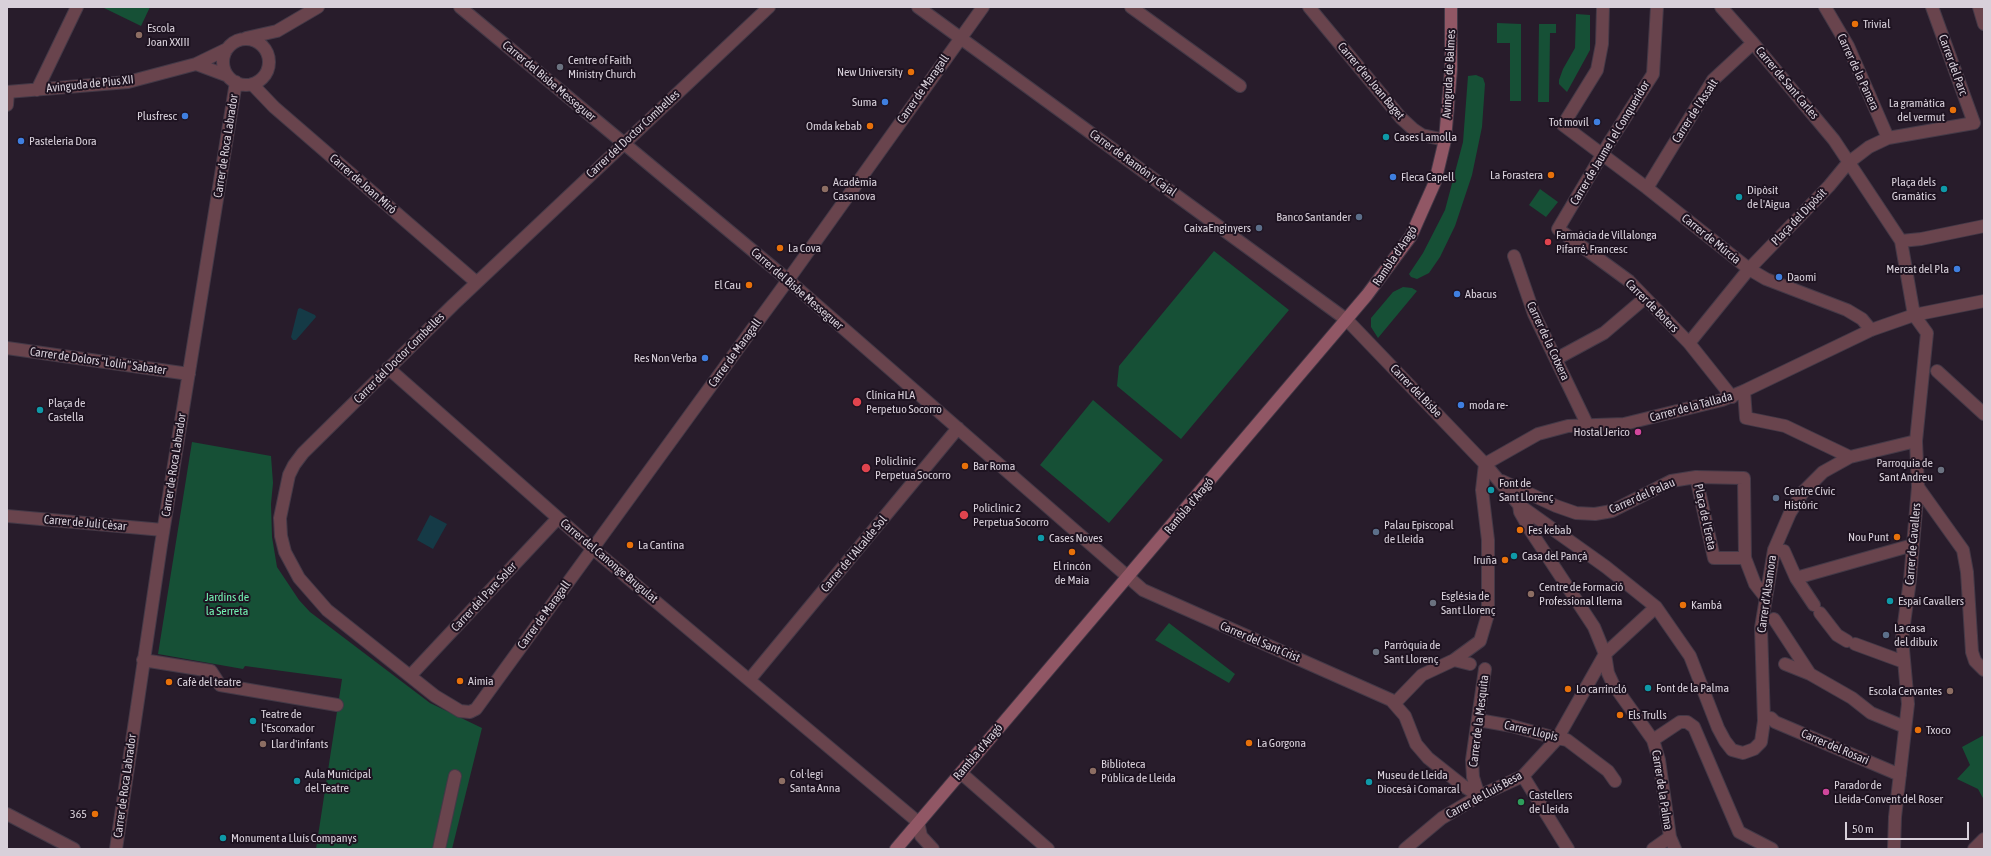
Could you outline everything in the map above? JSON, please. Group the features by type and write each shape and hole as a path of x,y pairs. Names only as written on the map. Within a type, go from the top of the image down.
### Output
{"main road":[{"name":"Avinguda de Balmes","path":"1445,140 1451,69 1451,7"},
{"name":"Rambla d'Aragó","path":"896,849 1347,320 1389,268 1411,236 1435,182 1445,140"}],"street":[{"path":"37,90 78,7"},
{"path":"232,79 223,63 227,49 232,44 277,31 318,7"},
{"name":"Carrer del Bisbe Messeguer","path":"460,7 788,280 1128,577"},
{"name":"Carrer del Doctor Combelles","path":"484,698 476,708 465,712 435,696 321,604 298,578 285,552 281,536 280,518 283,498 294,465 303,453 476,282 769,7"},
{"name":"Carrer de Ramón y Cajal","path":"918,7 1347,320"},
{"name":"Carrer de Maragall","path":"484,698 788,280 983,7"},
{"path":"1131,7 1240,86"},
{"name":"Carrer d'en Joan Baget","path":"1309,7 1401,118 1422,135 1445,140"},
{"name":"Carrer de Múrcia","path":"1603,7 1602,44 1597,70 1563,125 1647,188 1749,269 1766,279 1847,310 1862,319 1871,330"},
{"name":"Carrer de Jaume I el Conqueridor","path":"1558,229 1653,74 1657,7"},
{"name":"Carrer de Sant Carles","path":"1721,7 1753,42 1834,140 1848,163"},
{"name":"Carrer de la Panera","path":"1825,7 1848,46 1888,138"},
{"name":"Carrer del Parc","path":"1888,138 1974,123 1932,7"},
{"path":"1979,7 1984,24"},
{"path":"268,53 277,31"},
{"path":"196,64 244,85 252,84 265,76 270,61 265,48 256,41 245,39"},
{"name":"Carrer de l'Assalt","path":"1647,188 1713,80 1753,42"},
{"name":"Avinguda de Pius XII","path":"8,92 128,82 196,64 227,49"},
{"name":"Carrer de Roca Labrador","path":"116,849 143,660 189,374 232,79"},
{"name":"Carrer de Joan Miró","path":"252,84 274,107 476,282"},
{"path":"7,105 8,92"},
{"path":"1888,138 1869,147 1848,163 1901,241 1914,315 1984,301"},
{"name":"Plaça del Dipòsit","path":"1689,343 1749,269 1829,186 1848,163"},
{"path":"1901,241 1921,240 1984,226"},
{"name":"Carrer de Boters","path":"1558,229 1629,281 1689,343 1732,396"},
{"name":"Carrer de la Cotxera","path":"1514,256 1534,314 1587,424"},
{"path":"1556,359 1604,333 1645,298"},
{"name":"Carrer de la Tallada","path":"1485,464 1538,434 1568,426 1587,424 1624,424 1732,396 1871,330 1914,315"},
{"name":"Carrer de Cavallers","path":"1894,849 1895,817 1908,704 1902,638 1910,580 1918,487 1916,441 1927,333 1914,315"},
{"name":"Carrer del Bisbe","path":"1347,320 1485,464 1519,506"},
{"name":"Carrer de Dolors \"Lolin\" Sabater","path":"7,348 189,374"},
{"name":"Carrer del Canonge Brugulat","path":"388,368 592,548 750,679 918,822"},
{"path":"1936,372 1984,414"},
{"path":"1744,391 1746,418 1785,426 1850,457"},
{"name":"Carrer de l'Alcalde Sol","path":"750,679 958,428"},
{"name":"Carrer d'Alsamora","path":"1656,607 1690,656 1725,741 1732,750 1743,753 1754,749 1761,742 1764,721 1761,628 1774,550 1790,513 1803,492 1823,472 1850,457 1916,441"},
{"path":"1479,796 1462,785 1428,758 1416,744 1405,716 1395,703 1422,676 1454,660 1480,641 1488,614 1488,540 1482,490 1485,464"},
{"name":"Carrer del Palau","path":"1498,479 1556,506 1576,513 1595,514 1612,511 1671,481 1696,477"},
{"name":"Plaça de l'Ereta","path":"1745,558 1714,558 1696,477 1744,478 1745,558 1755,584 1766,598"},
{"path":"1918,487 1963,550 1967,572 1972,652 1975,662 1984,670"},
{"path":"1519,506 1606,567 1656,607"},
{"name":"Carrer de la Palma","path":"1519,506 1520,512 1532,533 1587,614 1594,627 1605,654 1608,672 1613,684 1653,740 1659,760 1670,837 1675,849"},
{"name":"Carrer de Juli Cèsar","path":"7,516 163,530"},
{"name":"Carrer del Pare Soler","path":"410,676 558,518"},
{"path":"1796,578 1913,545"},
{"path":"1774,550 1784,551 1796,578 1837,635 1851,643 1904,662"},
{"name":"Carrer del Sant Crist","path":"1128,577 1143,590 1154,596 1377,692 1395,703"},
{"name":"Carrer de Lluís Besa","path":"1405,849 1442,818 1479,796 1523,776 1557,739 1605,654 1656,607"},
{"path":"1774,619 1810,674"},
{"path":"143,660 212,671 220,685 337,705"},
{"path":"1454,660 1470,664"},
{"path":"1785,664 1810,674 1852,698 1871,713 1905,727"},
{"name":"Carrer de la Mesquita","path":"1479,796 1472,777 1472,760 1485,669"},
{"name":"Carrer del Rosari","path":"1771,718 1775,722 1900,775"},
{"name":"Carrer Llopis","path":"1478,720 1512,726 1557,739 1567,740 1608,771 1615,781"},
{"path":"1653,740 1680,722 1687,722 1694,727 1739,832 1772,849"},
{"path":"961,773 1048,849"},
{"path":"439,849 455,776"},
{"path":"1523,776 1568,849"},
{"path":"7,814 74,849"},
{"path":"918,822 921,836 933,849"},
{"path":"1653,849 1670,837"},
{"path":"1974,849 1984,839"}],"green space":[{"path":"102,7 150,7 141,26"},
{"path":"1576,14 1590,15 1590,50 1567,92 1559,84 1559,80 1563,69 1575,48"},
{"path":"1497,23 1521,24 1521,101 1510,101 1510,43 1497,43"},
{"path":"1539,24 1556,24 1556,33 1550,33 1549,102 1538,102"},
{"path":"1476,75 1483,78 1485,84 1482,127 1472,175 1455,226 1440,257 1429,273 1417,279 1411,277 1409,274 1423,253 1445,210 1463,142 1468,76"},
{"path":"1540,189 1558,202 1546,217 1529,205"},
{"path":"1214,251 1289,310 1181,439 1117,386 1119,366"},
{"path":"1403,287 1412,288 1417,291 1378,338 1371,327 1371,318 1393,292"},
{"path":"1093,400 1163,460 1109,523 1040,465"},
{"name":"Jardins de la Serreta","path":"192,442 271,456 273,483 271,504 272,537 277,567 299,600 310,612 430,703 482,728 452,849 316,849 342,679 245,666 243,669 158,654"},
{"path":"1169,623 1235,674 1229,683 1155,640"},
{"path":"1984,735 1984,800 1978,789 1957,779 1970,765 1962,747"}],"water":[{"path":"300,308 315,315 316,317 296,340 293,340 291,337 298,309"},
{"path":"430,515 447,524 433,549 417,540"}],"place":[{"name":"Trivial","path":"1855,24"},
{"name":"Escola Joan XXIII","path":"139,35"},
{"name":"Centre of Faith Ministry Church","path":"560,67"},
{"name":"New University","path":"911,72"},
{"name":"Suma","path":"885,102"},
{"name":"La gramàtica del vermut","path":"1953,110"},
{"name":"Plusfresc","path":"185,116"},
{"name":"Tot movil","path":"1597,122"},
{"name":"Omda kebab","path":"870,126"},
{"name":"Cases Lamolla","path":"1386,137"},
{"name":"Pasteleria Dora","path":"21,141"},
{"name":"La Forastera","path":"1551,175"},
{"name":"Fleca Capell","path":"1393,177"},
{"name":"Acadèmia Casanova","path":"825,189"},
{"name":"Plaça dels Gramàtics","path":"1944,189"},
{"name":"Dipòsit de l'Aigua","path":"1739,197"},
{"name":"Banco Santander","path":"1359,217"},
{"name":"CaixaEnginyers","path":"1259,228"},
{"name":"Farmàcia de Villalonga Pifarré, Francesc","path":"1548,242"},
{"name":"La Cova","path":"780,248"},
{"name":"Mercat del Pla","path":"1957,269"},
{"name":"Daomi","path":"1779,277"},
{"name":"El Cau","path":"749,285"},
{"name":"Abacus","path":"1457,294"},
{"name":"Res Non Verba","path":"705,358"},
{"name":"Clínica HLA Perpetuo Socorro","path":"857,402"},
{"name":"moda re-","path":"1461,405"},
{"name":"Plaça de Castella","path":"40,410"},
{"name":"Hostal Jerico","path":"1638,432"},
{"name":"Bar Roma","path":"965,466"},
{"name":"Policlinic Perpetua Socorro","path":"866,468"},
{"name":"Parroquia de Sant Andreu","path":"1941,470"},
{"name":"Font de Sant Llorenç","path":"1491,490"},
{"name":"Centre Cívic Històric","path":"1776,498"},
{"name":"Policlinic 2 Perpetua Socorro","path":"964,515"},
{"name":"Fes kebab","path":"1520,530"},
{"name":"Palau Episcopal de Lleida","path":"1376,532"},
{"name":"Nou Punt","path":"1897,537"},
{"name":"Cases Noves","path":"1041,538"},
{"name":"La Cantina","path":"630,545"},
{"name":"El rincón de Maia","path":"1072,552"},
{"name":"Casa del Pançà","path":"1514,556"},
{"name":"Iruña","path":"1505,560"},
{"name":"Centre de Formació Professional Ilerna","path":"1531,594"},
{"name":"Espai Cavallers","path":"1890,601"},
{"name":"Església de Sant Llorenç","path":"1433,603"},
{"name":"Kambá","path":"1683,605"},
{"name":"La casa del dibuix","path":"1886,635"},
{"name":"Parròquia de Sant Llorenç","path":"1376,652"},
{"name":"Aimia","path":"460,681"},
{"name":"Cafè del teatre","path":"169,682"},
{"name":"Font de la Palma","path":"1648,688"},
{"name":"Lo carrincló","path":"1568,689"},
{"name":"Escola Cervantes","path":"1950,691"},
{"name":"Els Trulls","path":"1620,715"},
{"name":"Teatre de l'Escorxador","path":"253,721"},
{"name":"Txoco","path":"1918,730"},
{"name":"La Gorgona","path":"1249,743"},
{"name":"Llar d'infants","path":"263,744"},
{"name":"Biblioteca Pública de Lleida","path":"1093,771"},
{"name":"Aula Municipal del Teatre","path":"297,781"},
{"name":"Col·legi Santa Anna","path":"782,781"},
{"name":"Museu de Lleida Diocesà i Comarcal","path":"1369,782"},
{"name":"Parador de Lleida-Convent del Roser","path":"1826,792"},
{"name":"Castellers de Lleida","path":"1521,802"},
{"name":"365","path":"95,814"},
{"name":"Monument a Lluís Companys","path":"223,838"}]}
